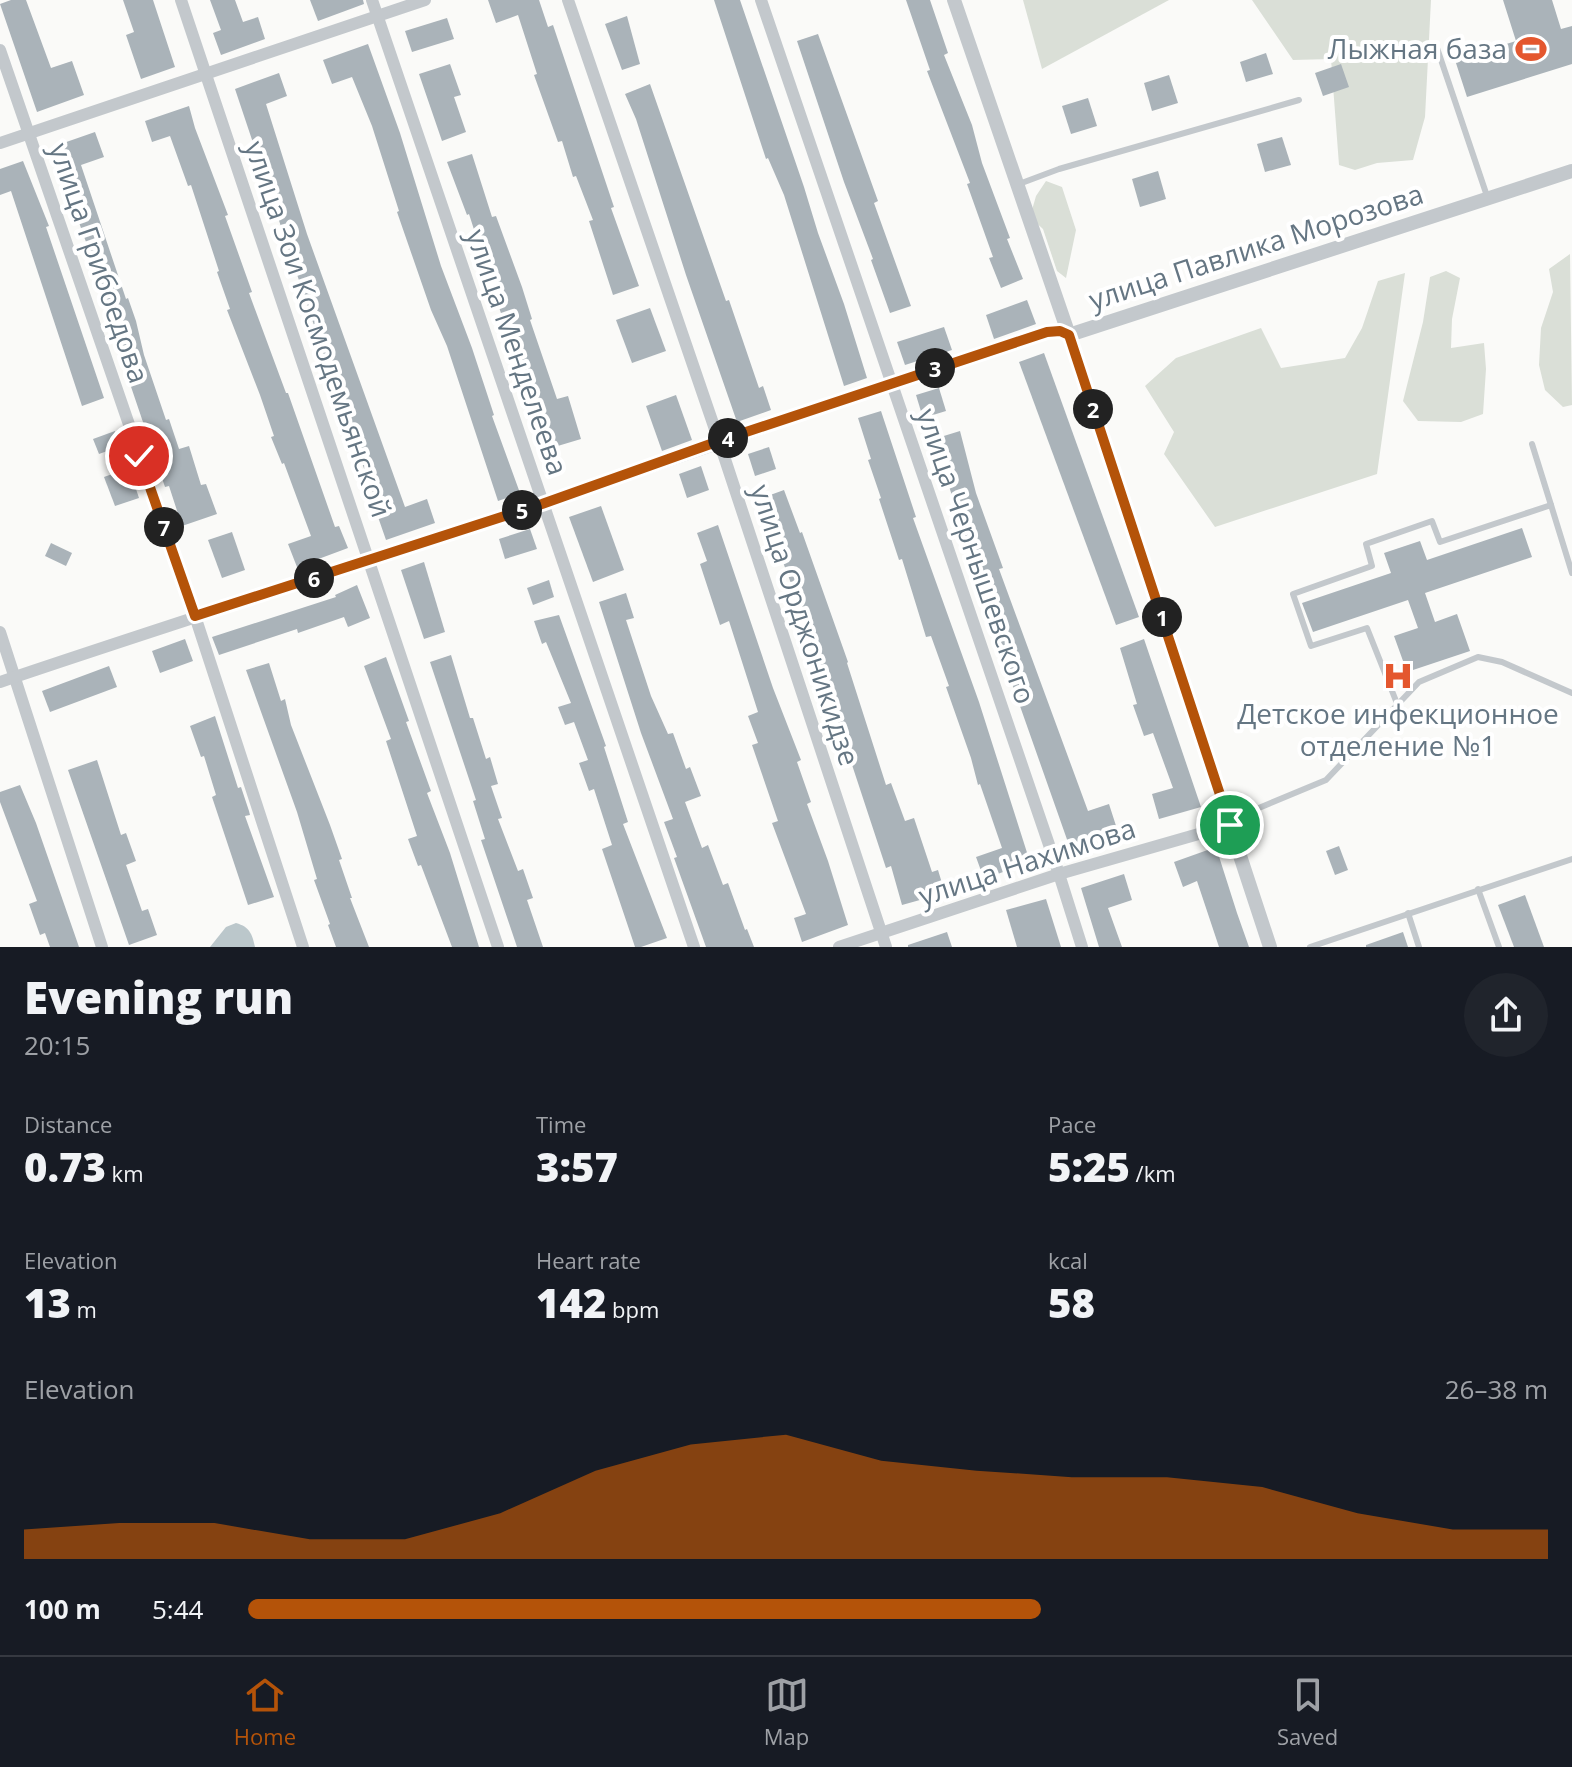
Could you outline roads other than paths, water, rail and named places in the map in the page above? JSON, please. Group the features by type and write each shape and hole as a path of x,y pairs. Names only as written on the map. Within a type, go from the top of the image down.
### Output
{"street":[{"name":"улица Зои Космодемьянской","path":"181,0 498,947"},
{"name":"улица Менделеева","path":"372,0 694,947"},
{"path":"0,143 207,76 425,0"},
{"name":"улица Орджоникидзе","path":"568,0 719,441 886,947"},
{"name":"улица Чернышевского","path":"761,0 1082,947"},
{"path":"954,0 1069,335 1270,947"},
{"name":"улица Грибоедова","path":"0,50 195,616 303,947"},
{"name":"улица Павлика Морозова","path":"0,682 542,504 719,441 1047,332 1060,331 1069,335 1572,171"},
{"path":"0,632 102,947"},
{"name":"улица Нахимова","path":"839,947 1059,874 1230,825"}],"lane":[{"path":"1437,48 1488,199"},
{"path":"1017,184 1299,100"},
{"path":"1532,444 1572,573"},
{"path":"1398,706 1367,628 1311,646 1293,594 1372,566 1366,544 1432,521 1440,542 1551,505"},
{"path":"1230,825 1254,810 1326,780 1419,682 1478,657 1502,662 1572,693"},
{"path":"1310,947 1572,859"},
{"path":"1478,889 1499,947"},
{"path":"1408,913 1419,947"}],"place":[{"name":"Лыжная база","path":"1531,49"},
{"name":"Детское инфекционное отделение №1","path":"1398,676"}]}
